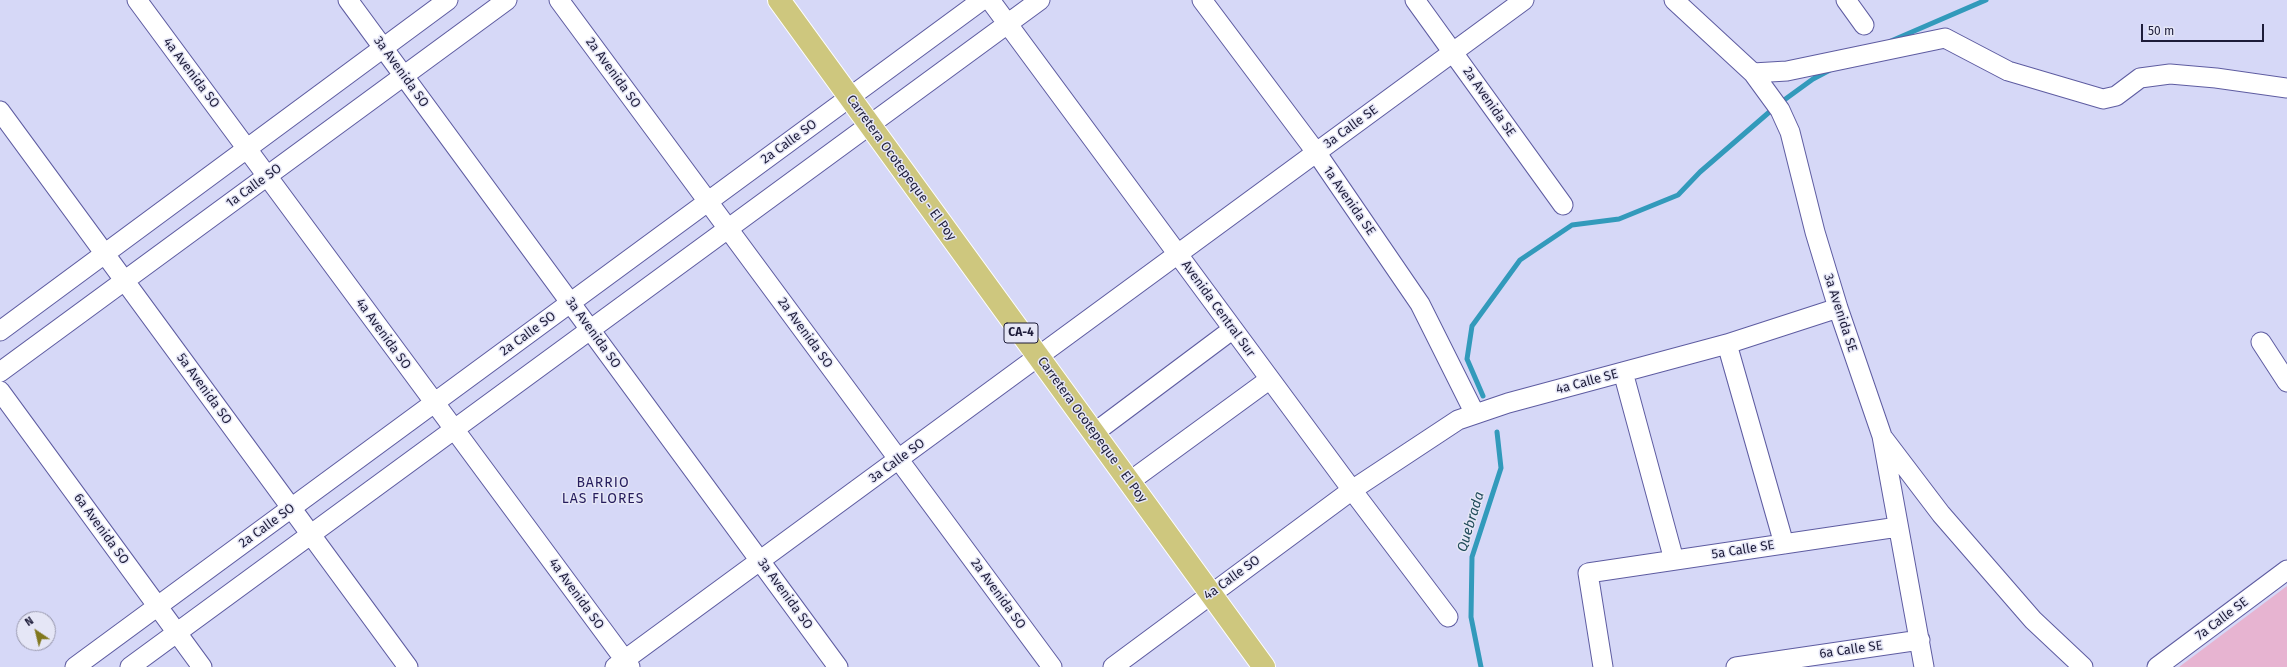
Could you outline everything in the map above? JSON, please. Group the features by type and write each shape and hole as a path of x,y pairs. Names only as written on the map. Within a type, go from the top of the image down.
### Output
{"main road":[{"name":"Carretera Ocotepeque - El Poy","path":"779,0 1264,667"}],"street":[{"name":"4a Avenida SO","path":"137,0 454,429 623,665"},
{"name":"3a Avenida SO","path":"348,0 838,667"},
{"path":"0,331 448,0"},
{"name":"1a Calle SO","path":"0,372 507,0"},
{"name":"2a Avenida SO","path":"559,0 1052,667"},
{"name":"2a Calle SO","path":"75,667 982,0"},
{"name":"Avenida Central Sur","path":"990,0 1352,490 1448,617"},
{"path":"130,667 1040,0"},
{"name":"1a Avenida SE","path":"1202,0 1316,152 1420,304 1475,414"},
{"name":"2a Avenida SE","path":"1416,0 1563,205"},
{"name":"3a Calle SE","path":"1178,254 1524,0"},
{"name":"3a Avenida SE","path":"1674,0 1753,73 1768,93 1790,132 1815,232 1838,308 1882,436 1924,667"},
{"path":"1846,0 1864,25"},
{"path":"1753,73 1787,71 1945,38 2008,71 2103,99 2116,96 2140,78 2170,74 2216,78 2287,88"},
{"name":"5a Avenida SO","path":"0,111 408,667"},
{"name":"3a Calle SO","path":"623,665 760,560 1178,254"},
{"name":"4a Calle SE","path":"1352,490 1458,420 1623,372 1727,344 1838,308"},
{"path":"1094,433 1233,329"},
{"path":"2261,342 2287,382"},
{"path":"1727,344 1784,544"},
{"path":"1623,372 1674,560"},
{"path":"1130,482 1270,379"},
{"name":"6a Avenida SO","path":"0,391 202,667"},
{"path":"1882,436 1946,520 2033,620 2083,667"},
{"name":"4a Calle SO","path":"1113,667 1352,490"},
{"name":"5a Calle SE","path":"1603,667 1588,573 1898,527"},
{"name":"7a Calle SE","path":"2157,667 2287,570"},
{"name":"6a Calle SE","path":"1736,667 1920,640"}],"shaded area":[{"path":"2287,586 2287,667 2179,667"}],"waterway":[{"path":"1891,41 1986,0"},
{"path":"1780,103 1813,79 1830,70"},
{"path":"1483,396 1467,359 1472,326 1520,260 1572,225 1619,219 1678,195 1700,172 1774,108"},
{"name":"Quebrada","path":"1481,667 1471,617 1472,557 1501,468 1497,432"}],"district":[{"name":"BARRIO LAS FLORES","path":"603,492"}]}
